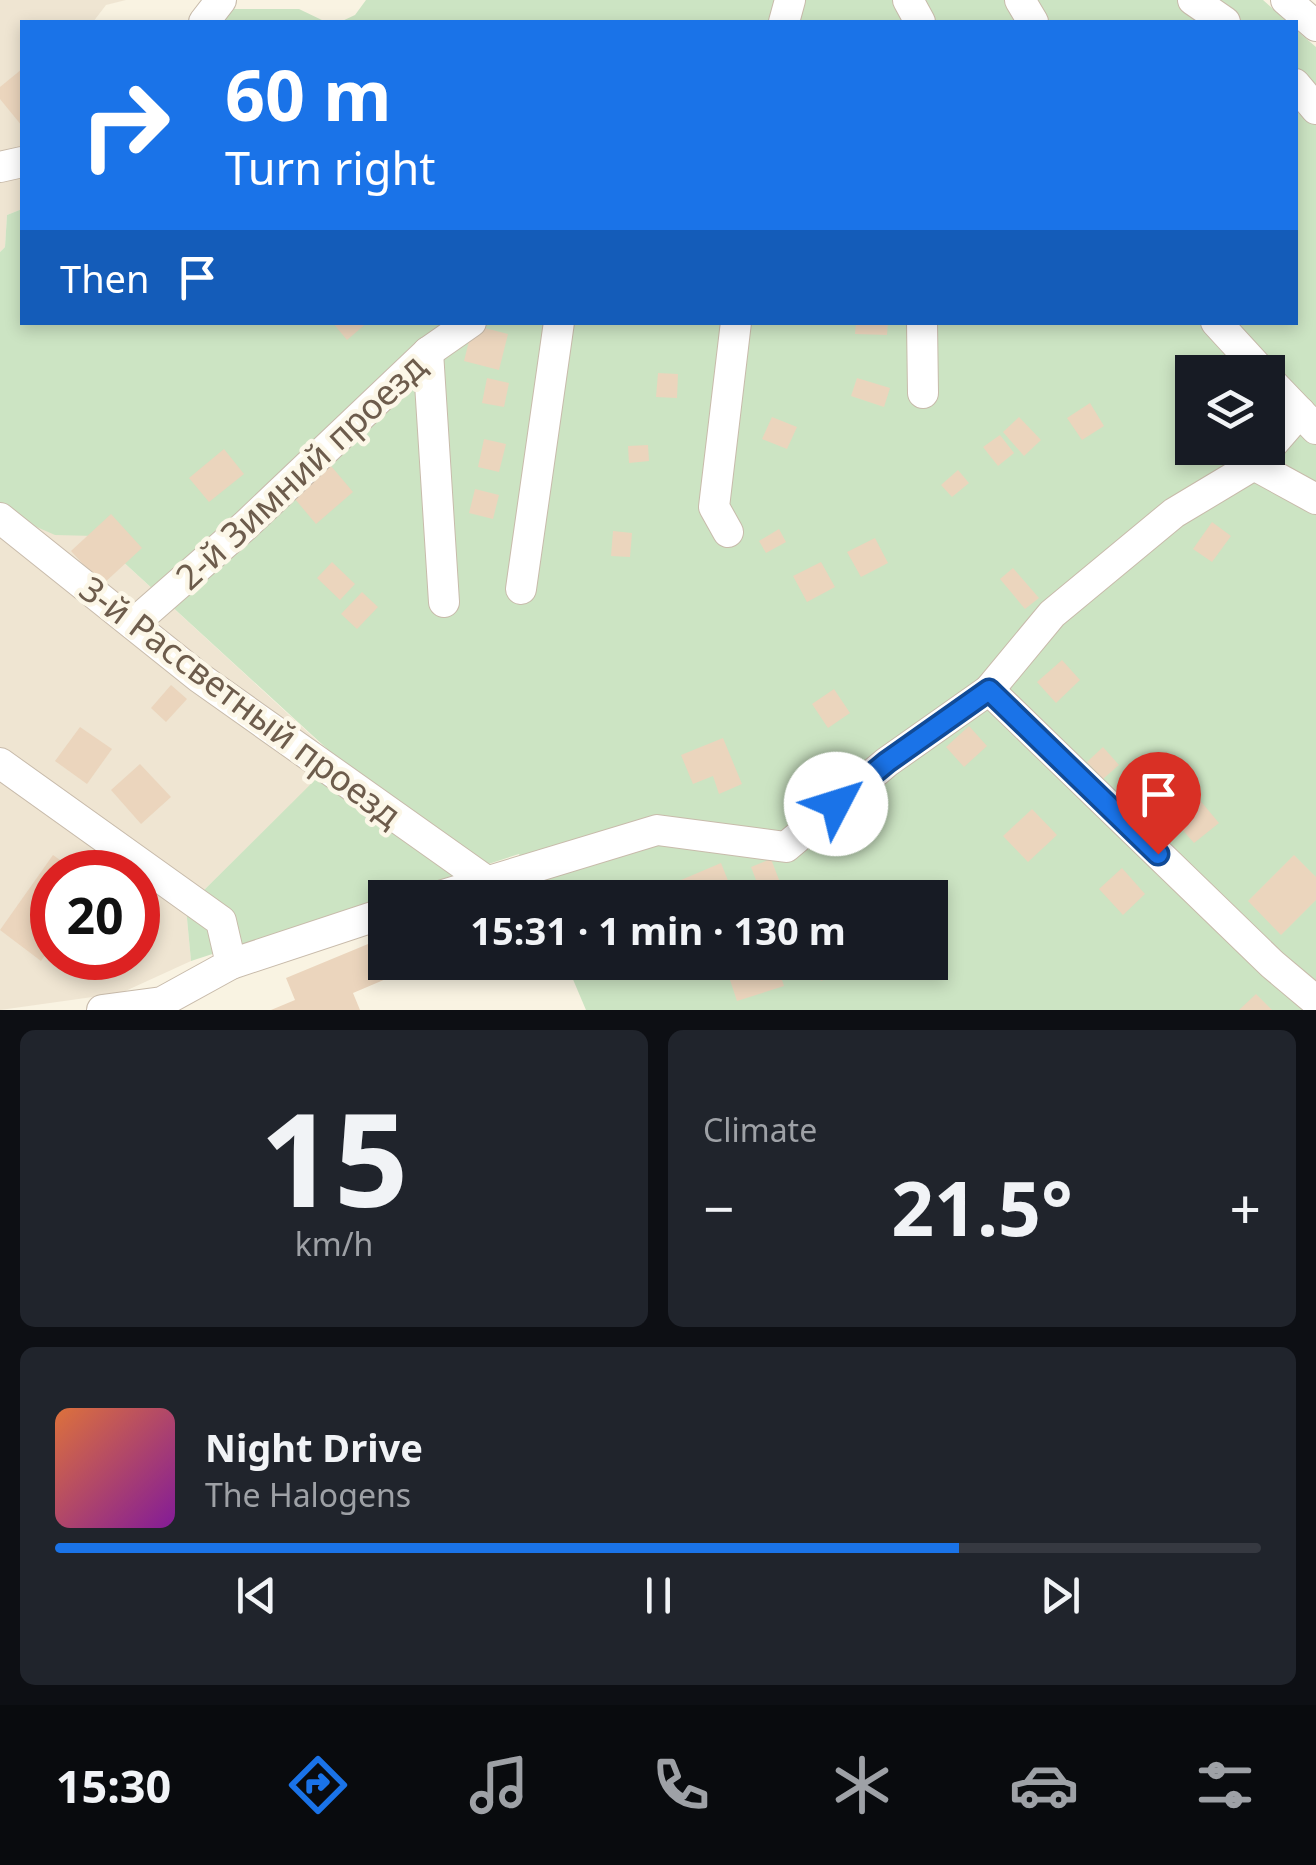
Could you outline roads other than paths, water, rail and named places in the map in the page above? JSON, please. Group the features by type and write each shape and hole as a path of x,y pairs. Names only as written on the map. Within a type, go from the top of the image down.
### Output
{"street":[{"path":"206,20 221,0"},
{"path":"1194,0 1222,20"},
{"path":"1286,0 1316,26"},
{"path":"1298,87 1316,108"},
{"name":"2-й Зимний проезд","path":"133,624 246,525 428,352 467,325"},
{"path":"521,589 559,325"},
{"path":"728,532 714,507 736,325"},
{"path":"922,325 923,393"},
{"path":"1219,325 1246,355"},
{"path":"428,352 444,602"},
{"path":"1285,394 1311,418 1285,439"},
{"path":"484,880 657,830 786,847 887,762 989,690 1052,614 1174,513 1254,465 1316,499"},
{"name":"3-й Рассветный проезд","path":"0,518 200,678 484,880"},
{"path":"989,690 1316,1002"},
{"path":"0,763 221,921 232,964"},
{"path":"102,1010 162,1002 232,964 368,919"}]}
